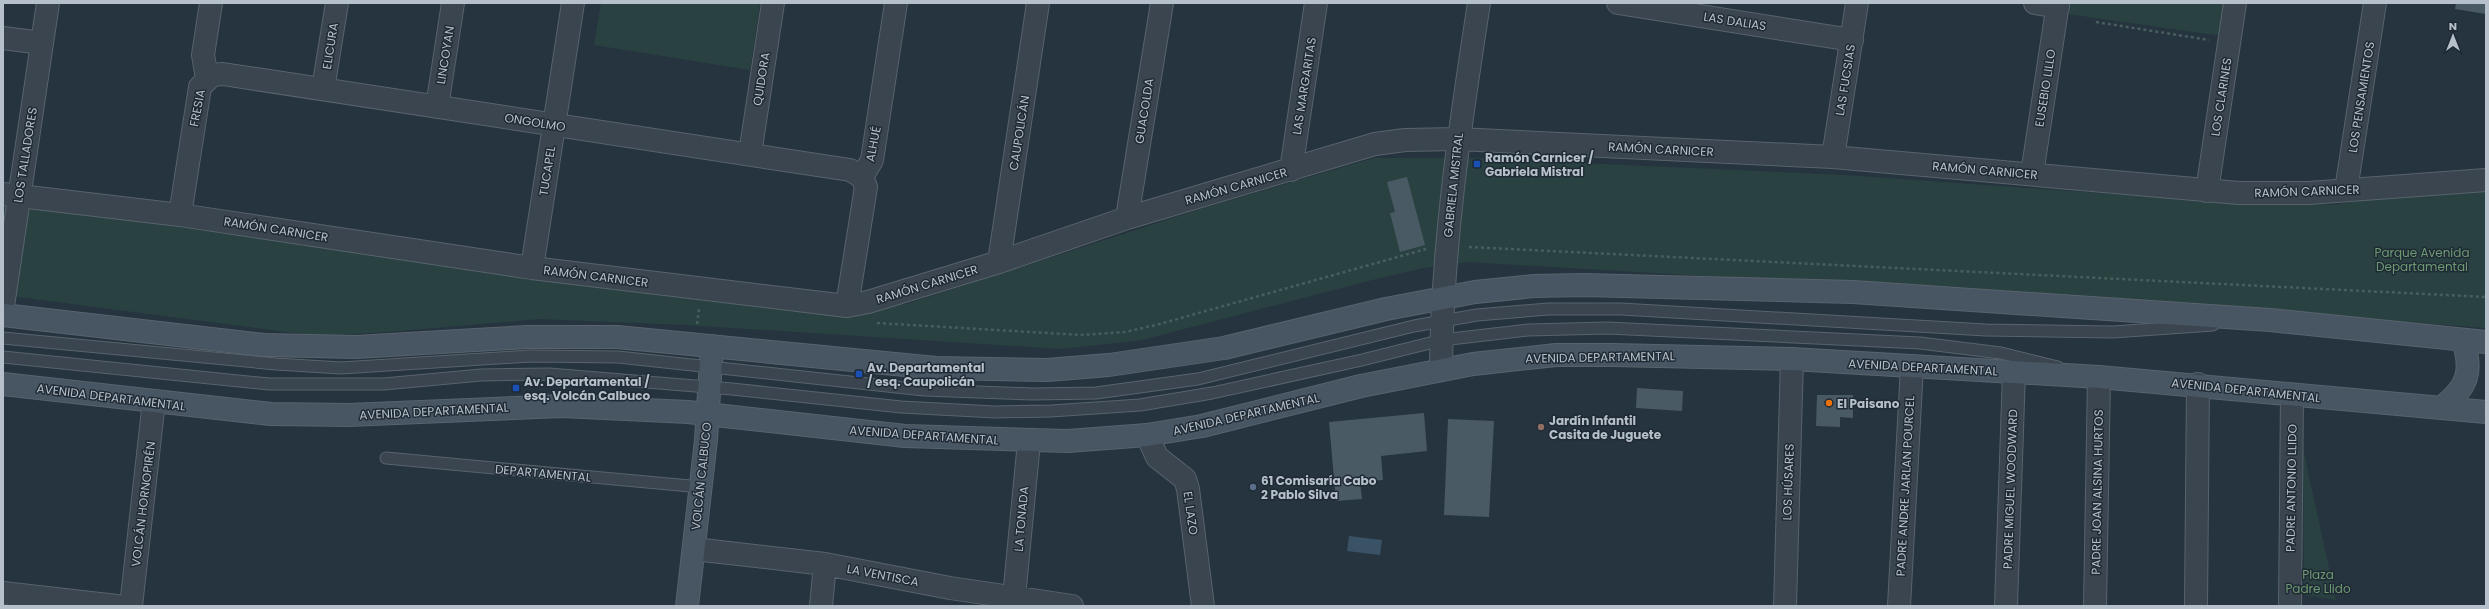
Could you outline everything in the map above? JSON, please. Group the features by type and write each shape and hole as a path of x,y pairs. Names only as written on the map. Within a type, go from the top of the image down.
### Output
{"main road":[{"path":"3,315 209,340 304,347 408,345 527,337 617,337 936,368 992,370 1078,368 1171,357 1224,348 1442,298 1534,286 1607,286 1853,292 2270,320 2486,342"},
{"path":"2441,408 2458,393 2466,380 2468,361 2463,340"},
{"name":"VOLCÁN CALBUCO","path":"687,606 701,487 711,378 712,346"},
{"name":"AVENIDA DEPARTAMENTAL","path":"3,384 271,414 349,415 562,406 707,415 905,436 1029,442 1100,440 1147,435 1202,426 1361,386 1441,369 1556,355 1792,359 2099,377 2198,384 2292,395 2486,412"}],"street":[{"name":"LOS TALLADORES","path":"3,306 11,195 42,43 48,3"},
{"name":"FRESIA","path":"180,215 199,92 207,78 204,55 211,3"},
{"name":"ELICURA","path":"323,89 337,3"},
{"name":"LINCOYAN","path":"437,107 452,3"},
{"name":"TUCAPEL","path":"532,268 573,3"},
{"name":"QUIDORA","path":"750,154 773,3"},
{"name":"ALHUÉ","path":"847,306 866,187 862,177 872,160 896,3"},
{"name":"CAUPOLICÁN","path":"999,262 1038,3"},
{"name":"GUACOLDA","path":"1127,218 1162,3"},
{"name":"LAS MARGARITAS","path":"1291,170 1316,3"},
{"name":"GABRIELA MISTRAL","path":"1441,369 1442,298 1458,139 1479,3"},
{"name":"LAS DALIAS","path":"1618,3 1852,40"},
{"name":"LAS FUCSIAS","path":"1833,157 1857,3"},
{"path":"2035,3 2058,5"},
{"name":"LOS CLARINES","path":"2207,191 2235,3"},
{"name":"LOS PENSAMIENTOS","path":"2346,190 2375,3"},
{"name":"EUSEBIO LILLO","path":"2032,174 2058,5"},
{"path":"3,38 42,43"},
{"name":"ONGOLMO","path":"207,78 223,74 323,89 850,170 862,177"},
{"name":"RAMÓN CARNICER","path":"11,195 180,215 532,268 768,298 847,306 868,302 999,262 1127,218 1375,144 1405,140 1458,139 1833,157 2207,191 2271,194 2486,180"},
{"name":"LOS HÚSARES","path":"1785,606 1792,359"},
{"name":"PADRE ANDRE JARLAN POURCEL","path":"1899,606 1912,366"},
{"name":"PADRE MIGUEL WOODWARD","path":"2006,606 2014,372"},
{"name":"PADRE JOAN ALSINA HURTOS","path":"2095,606 2099,377"},
{"path":"2196,606 2198,384"},
{"name":"PADRE ANTONIO LLIDO","path":"2290,606 2292,395"},
{"name":"VOLCÁN HORNOPIRÉN","path":"131,606 154,401"},
{"name":"EL LAZO","path":"1147,435 1157,457 1185,479 1188,489 1203,606"},
{"name":"LA TONADA","path":"1014,597 1029,442"},
{"name":"LA VENTISCA","path":"694,549 825,564 949,597 1014,597 1072,606"},
{"path":"821,606 825,564"},
{"path":"3,593 117,606"}],"lane":[{"path":"3,357 269,384 384,384 482,375 549,374 711,378 924,390 1033,394 1096,393 1198,379 1548,309 1621,309 1986,330 2113,332 2270,320"},
{"path":"3,338 253,362 341,368 531,356 618,357 711,378 901,407 994,412 1051,411 1140,405 1212,393 1362,360 1442,330 1608,328 1920,343 2001,353 2099,377"},
{"name":"DEPARTAMENTAL","path":"386,458 701,487"}],"path":[{"path":"2096,22 2229,43"}],"green space":[{"path":"601,3 760,3 750,70 594,45"},
{"path":"2070,3 2227,3 2222,36 2068,14"},
{"name":"Parque Avenida Departamental","path":"1374,158 1468,158 1844,175 2212,201 2333,205 2365,200 2486,190 2486,328 2159,303 1469,262 1424,268 1376,279 1142,340 1061,349 687,325 540,319 388,332 317,336 3,295 3,201 781,308 907,304 1207,207"},
{"name":"Plaza Padre Llido","path":"2303,449 2336,600 2304,595"}],"water":[{"path":"1349,536 1382,540 1380,555 1347,551"}],"building":[{"path":"2456,3 2486,3 2486,14 2455,9"},
{"path":"1407,177 1425,245 1400,252 1390,213 1395,212 1387,182"},
{"path":"1637,388 1683,391 1682,411 1636,408"},
{"path":"1817,395 1853,395 1853,418 1840,417 1840,427 1816,426"},
{"path":"1424,413 1427,451 1381,456 1383,480 1360,482 1362,499 1336,501 1329,422"},
{"path":"1448,419 1494,421 1489,517 1444,515"}],"place":[{"name":"Ramón Carnicer / Gabriela Mistral","path":"1477,164"},
{"name":"Av. Departamental / esq. Caupolicán","path":"859,374"},
{"name":"Av. Departamental / esq. Volcán Calbuco","path":"516,388"},
{"name":"El Paisano","path":"1829,403"},
{"name":"Jardín Infantil Casita de Juguete","path":"1541,427"},
{"name":"61 Comisaría Cabo 2 Pablo Silva","path":"1253,487"}]}
